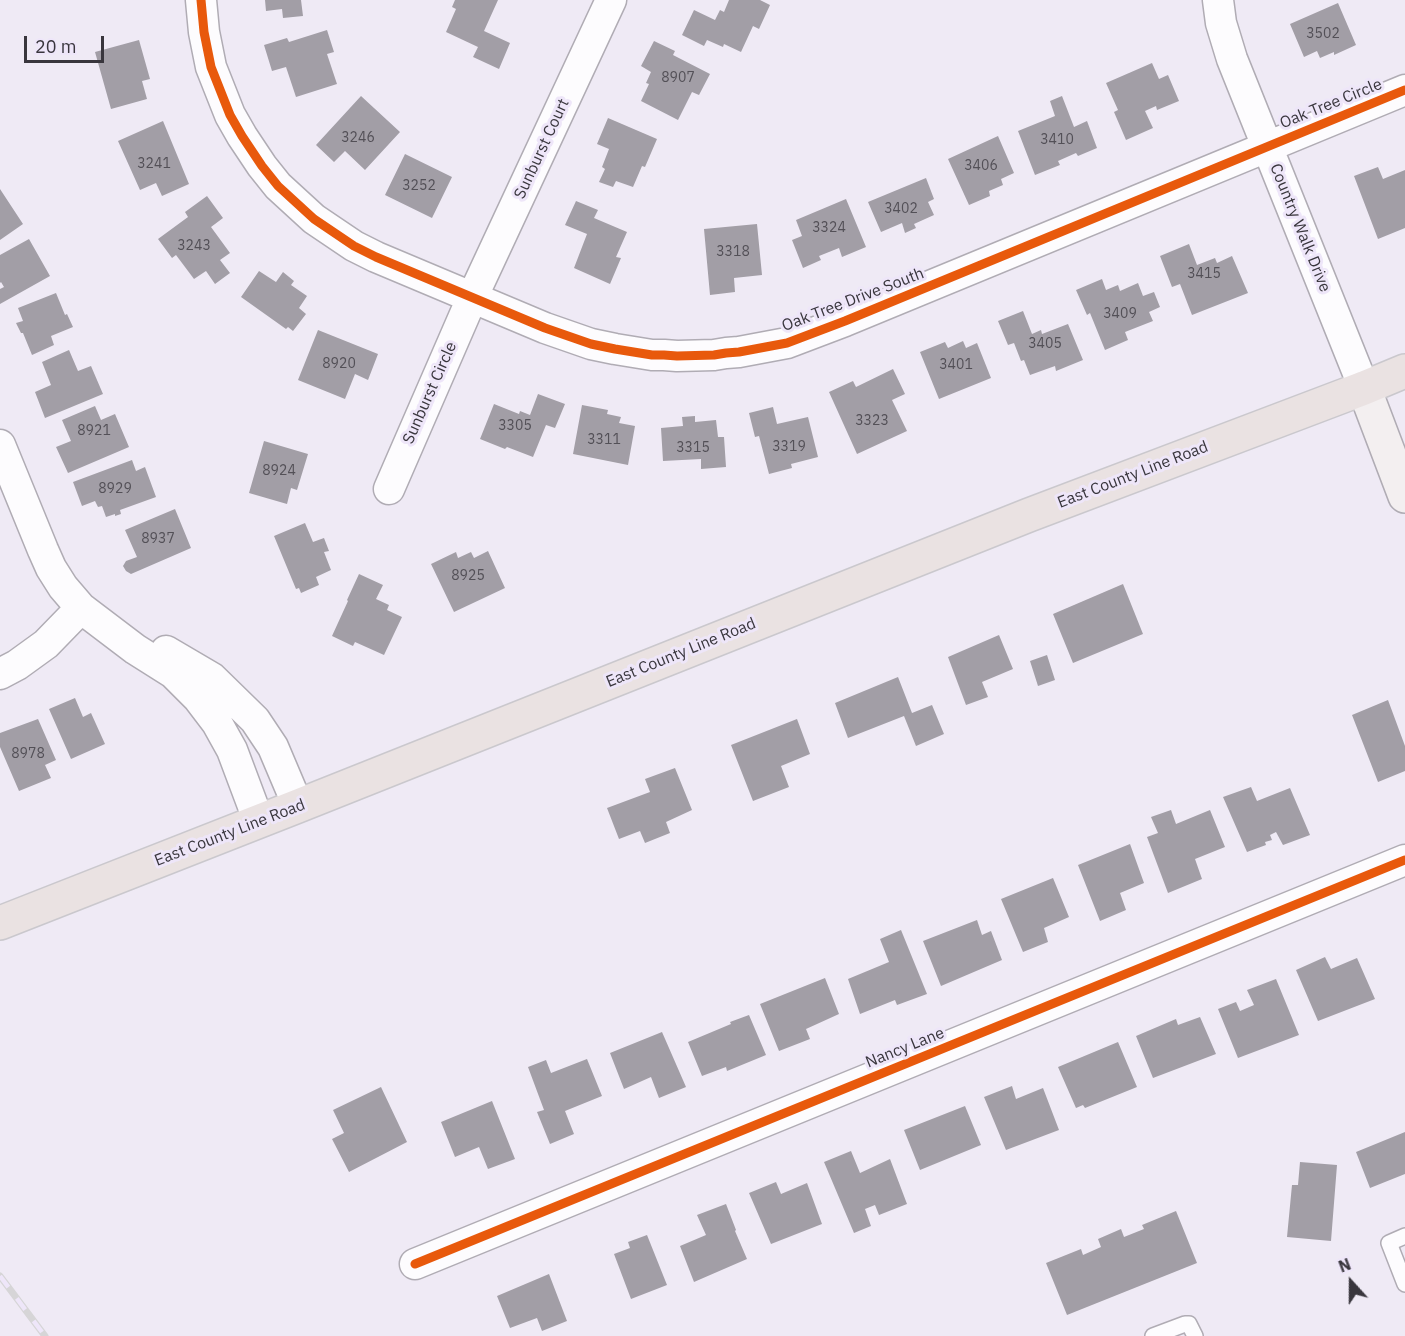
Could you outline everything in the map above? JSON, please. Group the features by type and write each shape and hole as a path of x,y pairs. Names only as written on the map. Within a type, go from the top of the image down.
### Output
{"main road":[{"name":"East County Line Road","path":"0,923 1029,515 1405,371"},
{"path":"1364,388 1405,496"}],"street":[{"name":"Oak Tree Drive South","path":"201,0 211,67 230,115 262,166 278,186 323,226 376,257 556,332 591,344 652,355 714,355 787,343 1268,146"},
{"name":"Sunburst Court","path":"472,298 611,0"},
{"name":"Country Walk Drive","path":"1218,0 1221,23 1228,47 1364,388"},
{"name":"Oak Tree Circle","path":"1268,146 1405,90"},
{"name":"Sunburst Circle","path":"389,489 472,298"},
{"path":"0,445 48,563 63,587 81,608 135,649 173,673 198,698 217,723 232,750 259,822"},
{"path":"81,608 108,618 212,678 255,720 273,747 298,806"},
{"path":"0,674 46,644 81,608"},
{"name":"Nancy Lane","path":"416,1264 1405,860"}],"lane":[{"path":"1405,1236 1389,1243 1405,1284"},
{"path":"1153,1336 1185,1324 1189,1324 1195,1336"}],"building":[{"path":"265,0 301,0 303,16 283,18 282,9 266,11"},
{"path":"455,0 498,0 484,31 510,43 499,69 473,57 478,47 446,32 456,9 452,7"},
{"path":"729,0 760,0 770,5 759,29 753,26 741,52 724,44 723,47 707,40 704,46 682,35 694,10 715,20 720,10 724,12"},
{"path":"1338,3 1356,45 1334,55 1334,52 1320,58 1317,51 1304,57 1290,24"},
{"path":"327,30 334,52 327,54 337,84 296,97 286,67 272,71 264,45 287,38 289,42"},
{"path":"139,40 150,79 142,81 147,99 111,109 95,52"},
{"path":"654,41 675,51 673,55 710,74 699,95 692,92 678,120 641,101 649,84 646,83 651,72 641,66"},
{"path":"1152,63 1159,79 1168,75 1179,101 1157,110 1156,106 1145,111 1153,128 1126,140 1114,112 1118,110 1106,83"},
{"path":"361,96 400,132 365,170 345,151 334,162 316,145"},
{"path":"1062,96 1074,127 1087,121 1097,148 1078,156 1076,153 1058,161 1060,165 1035,175 1018,131 1055,116 1050,101"},
{"path":"608,118 657,139 633,187 616,181 613,187 599,182 605,169 602,167 609,149 597,144"},
{"path":"163,121 189,184 162,196 156,183 140,190 118,141"},
{"path":"998,136 1014,173 1001,179 1003,185 989,191 990,196 969,205 948,159"},
{"path":"405,154 452,177 432,218 385,195"},
{"path":"1378,167 1383,179 1405,170 1405,228 1378,239 1354,176"},
{"path":"926,178 934,199 928,202 934,215 914,224 916,228 905,233 902,223 881,232 868,202"},
{"path":"0,189 23,224 0,240"},
{"path":"207,196 223,218 211,227 230,253 220,260 230,273 215,284 206,271 194,279 176,255 172,258 158,239 188,217 185,212"},
{"path":"846,199 866,247 842,257 839,248 819,256 821,260 803,268 792,240 802,236 796,220"},
{"path":"576,201 598,210 594,218 627,232 616,257 621,258 610,284 574,268 587,234 565,225"},
{"path":"757,224 762,275 734,278 735,292 710,295 704,229"},
{"path":"29,239 50,276 0,304 0,289 4,287 0,283 0,255"},
{"path":"1189,244 1197,265 1215,258 1217,263 1232,256 1248,293 1192,315 1180,284 1172,287 1160,256"},
{"path":"259,271 276,282 283,272 294,281 291,285 307,296 299,308 306,314 293,331 288,327 286,329 241,297"},
{"path":"1102,279 1106,290 1118,285 1120,291 1138,283 1143,296 1154,292 1160,307 1149,312 1153,321 1125,332 1128,340 1105,350 1090,313 1087,315 1076,290"},
{"path":"56,293 73,327 51,336 54,345 32,355 16,323 23,321 18,308"},
{"path":"1023,311 1032,334 1041,330 1042,334 1068,324 1083,360 1056,371 1055,366 1030,375 1014,343 1008,345 998,321"},
{"path":"318,330 378,354 368,380 355,374 345,399 298,380"},
{"path":"963,341 966,348 977,343 991,378 939,399 920,352 945,342 948,348"},
{"path":"69,350 78,371 91,366 103,394 45,418 35,392 51,385 42,362"},
{"path":"893,369 905,394 892,400 907,431 857,454 829,392 853,381 856,387"},
{"path":"538,394 565,404 555,428 546,425 533,457 480,439 494,404 519,414 520,411 530,415"},
{"path":"582,405 608,410 607,414 621,417 619,423 635,426 628,465 573,454"},
{"path":"95,406 101,420 115,414 129,447 68,473 56,447 71,441 62,420"},
{"path":"773,407 777,424 808,417 818,457 791,464 792,468 769,474 759,436 755,437 749,413"},
{"path":"695,416 695,422 716,420 718,437 724,437 726,467 701,469 701,459 663,461 661,428 683,426 682,417"},
{"path":"264,441 308,454 297,490 291,488 287,504 249,493"},
{"path":"132,460 136,471 145,467 156,497 120,510 121,514 115,516 115,514 106,517 102,506 98,507 95,501 82,506 73,482"},
{"path":"175,509 191,548 131,574 126,571 123,566 126,561 137,557 125,530"},
{"path":"305,523 313,542 324,538 329,551 324,552 331,570 316,577 319,585 301,593 299,588 296,589 274,536"},
{"path":"488,551 505,588 454,612 431,564 456,552 458,558 471,552 474,558"},
{"path":"359,574 383,585 376,599 389,605 387,610 402,617 384,655 355,642 353,646 332,636"},
{"path":"1123,584 1143,634 1073,663 1053,614"},
{"path":"999,635 1013,669 982,682 988,697 966,705 948,657"},
{"path":"1047,655 1055,680 1038,686 1030,661"},
{"path":"898,677 912,713 932,705 944,734 916,746 904,716 848,738 835,703"},
{"path":"75,698 83,717 91,713 105,744 71,759 49,709"},
{"path":"1388,700 1405,746 1405,771 1378,782 1352,715"},
{"path":"38,719 56,760 45,765 51,778 19,791 0,747 0,733"},
{"path":"797,719 810,754 781,766 789,787 753,801 731,745"},
{"path":"675,768 692,810 666,822 670,833 645,843 640,831 619,839 607,808 650,792 645,779"},
{"path":"1251,787 1257,801 1290,788 1310,835 1283,845 1276,832 1270,835 1272,840 1265,842 1266,845 1247,852 1223,797"},
{"path":"1171,810 1176,824 1210,810 1225,847 1195,859 1202,879 1168,893 1147,837 1158,833 1151,817"},
{"path":"1130,844 1144,883 1120,893 1126,910 1100,921 1078,865"},
{"path":"1053,878 1069,917 1044,928 1048,942 1023,952 1001,899"},
{"path":"977,920 982,935 991,931 1002,960 941,986 923,941"},
{"path":"901,930 927,994 897,1005 895,1000 860,1014 848,979 889,962 880,939"},
{"path":"1325,957 1331,969 1357,958 1375,999 1318,1021 1296,970"},
{"path":"825,978 839,1014 806,1029 810,1039 779,1051 760,1004"},
{"path":"1276,979 1299,1035 1238,1058 1218,1009 1236,1002 1240,1011 1254,1005 1247,990"},
{"path":"749,1015 766,1055 727,1071 726,1067 702,1076 688,1042"},
{"path":"1200,1017 1216,1054 1153,1078 1136,1036 1176,1019 1178,1025"},
{"path":"662,1032 686,1087 659,1098 651,1077 624,1089 610,1053"},
{"path":"1118,1042 1137,1087 1085,1108 1083,1105 1076,1108 1058,1067"},
{"path":"587,1059 602,1096 565,1111 574,1134 550,1144 537,1112 544,1110 528,1067 546,1060 551,1073"},
{"path":"1012,1086 1016,1099 1043,1088 1059,1130 1006,1150 984,1097"},
{"path":"381,1087 407,1142 349,1172 332,1139 344,1133 333,1110"},
{"path":"492,1101 515,1159 488,1169 479,1147 455,1157 441,1122"},
{"path":"965,1106 981,1145 920,1170 904,1130"},
{"path":"1405,1132 1405,1174 1370,1188 1356,1152"},
{"path":"851,1151 860,1173 890,1159 907,1204 879,1215 875,1205 865,1209 871,1226 854,1233 824,1162"},
{"path":"1300,1162 1337,1165 1331,1241 1287,1237 1292,1185 1298,1185"},
{"path":"776,1182 781,1194 807,1183 822,1224 771,1244 749,1193"},
{"path":"726,1204 747,1259 694,1282 680,1246 706,1235 697,1215"},
{"path":"1176,1211 1197,1263 1067,1315 1046,1263 1081,1249 1083,1255 1101,1247 1098,1239 1121,1229 1124,1237 1144,1229 1142,1225"},
{"path":"647,1235 667,1285 631,1299 614,1254 630,1248 628,1242"},
{"path":"549,1274 567,1321 542,1331 537,1318 510,1328 497,1296"}],"railway":[{"path":"0,1276 45,1336"}],"cycle path":[{"path":"201,0 211,67 230,115 262,166 278,186 314,219 354,246 376,257 545,328 591,344 652,355 714,355 787,343 1405,90"},
{"path":"415,1264 1405,860"}]}
